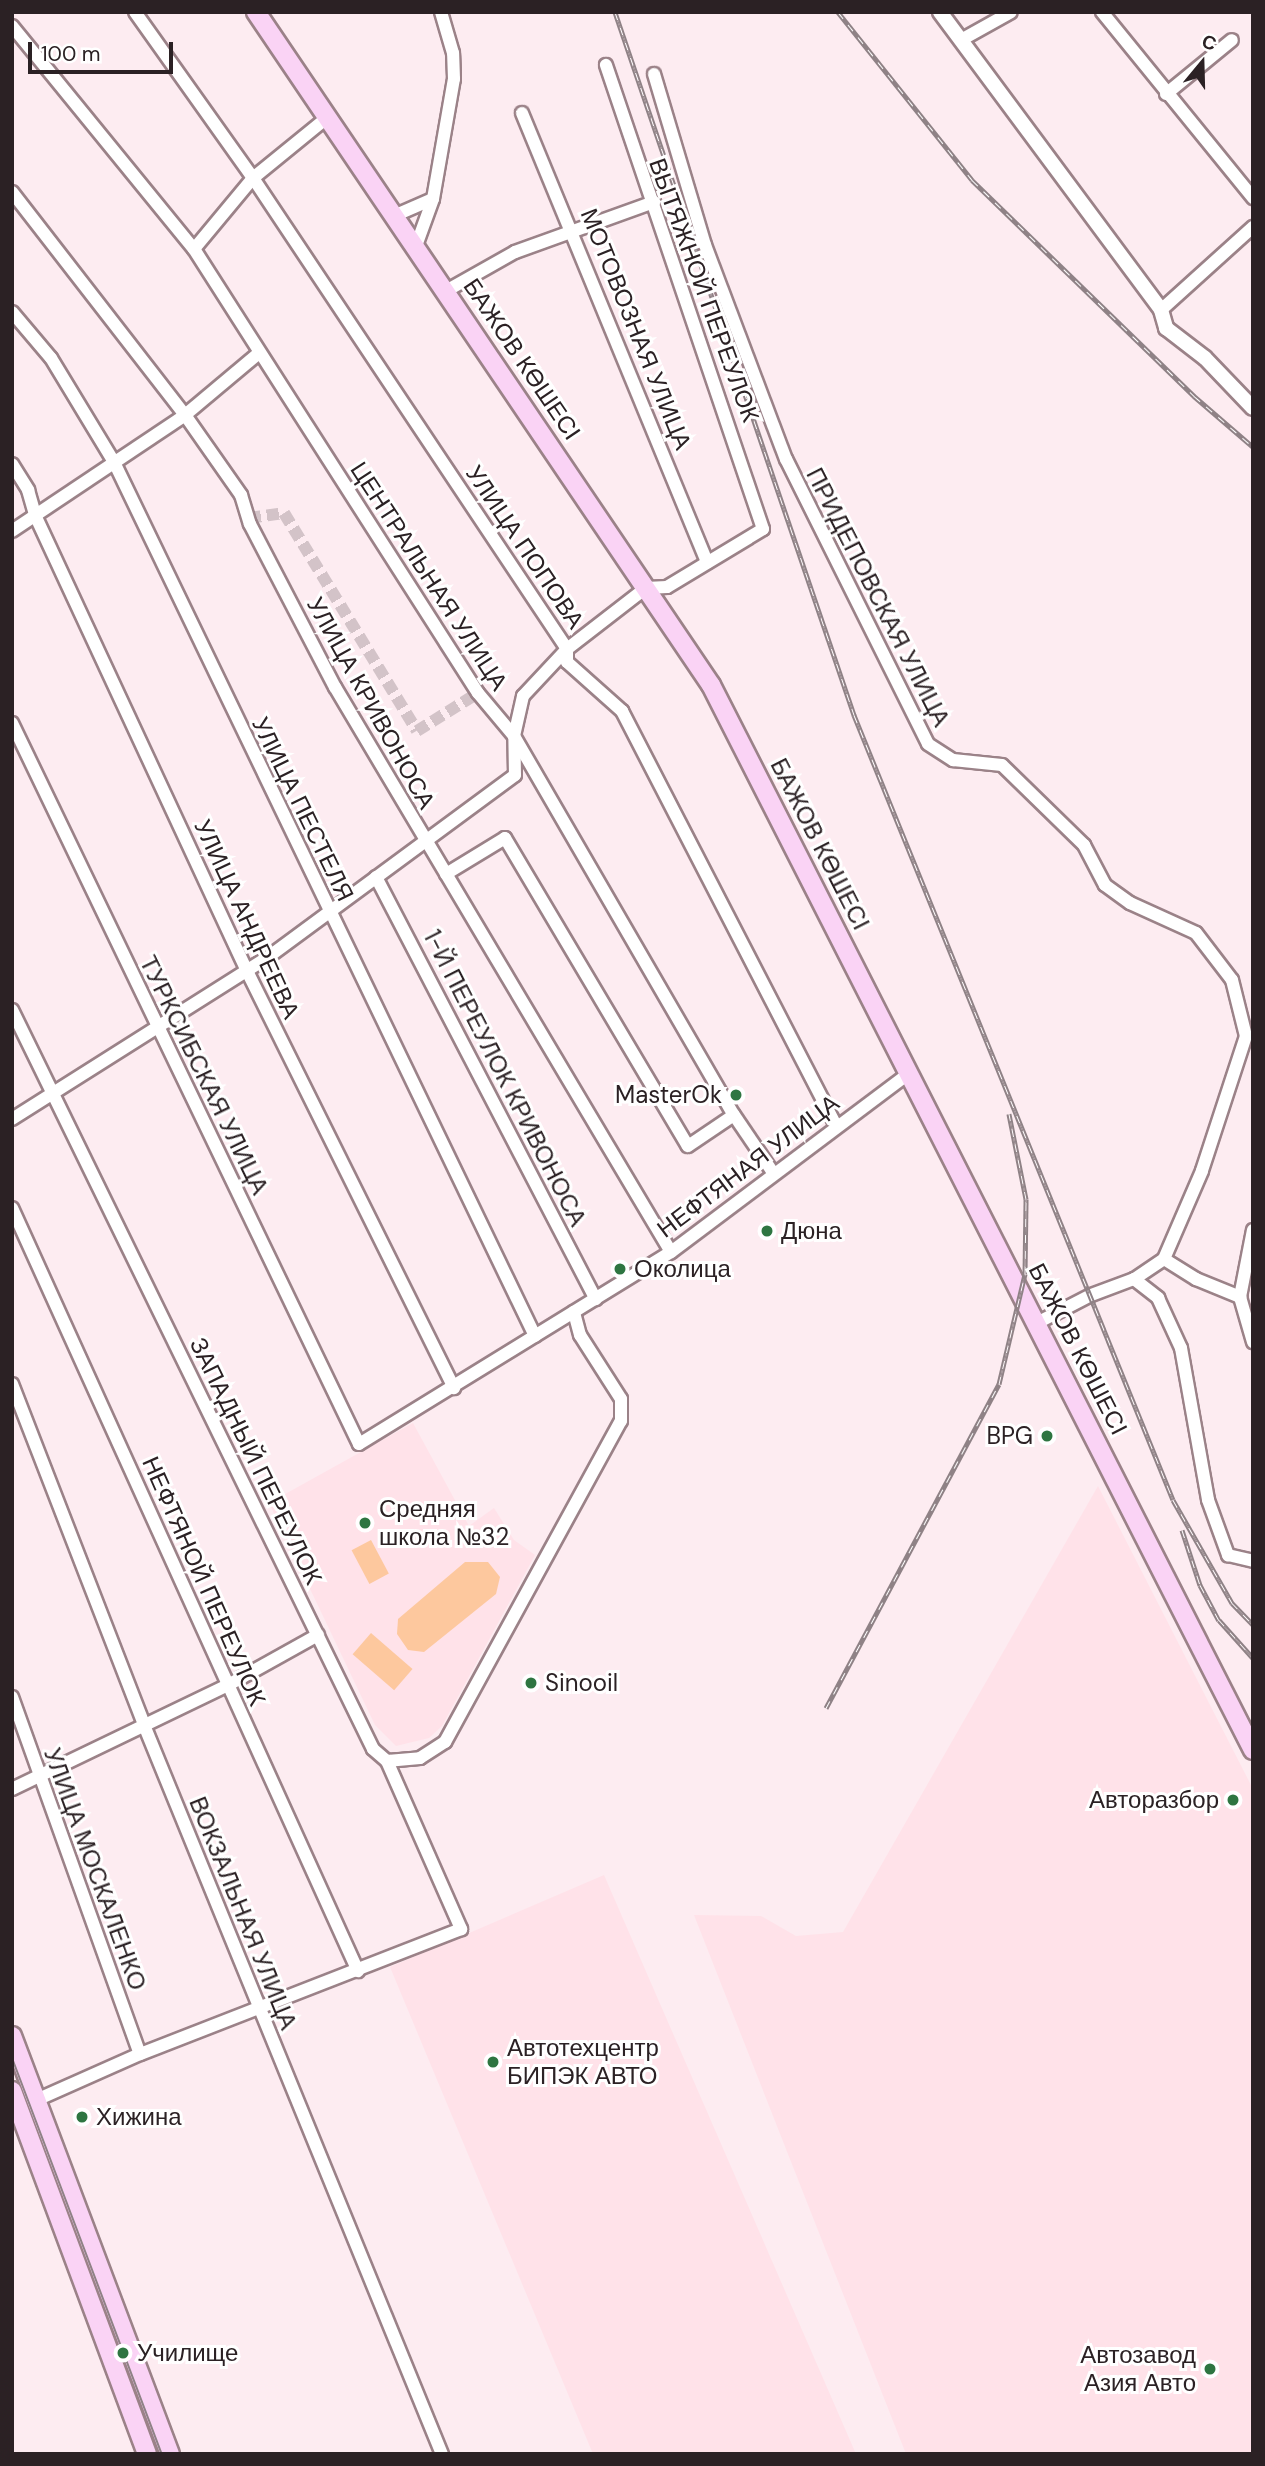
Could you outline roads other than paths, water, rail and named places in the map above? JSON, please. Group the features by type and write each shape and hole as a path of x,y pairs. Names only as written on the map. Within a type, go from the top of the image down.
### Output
{"main road":[{"name":"БАЖОВ КӨШЕСІ","path":"256,12 712,685 1039,1322 1253,1750"},
{"path":"12,2036 34,2101 170,2454"},
{"path":"12,2091 147,2454"},
{"path":"109,2347 127,2340"}],"street":[{"name":"УЛИЦА ПОПОВА","path":"135,12 253,178 567,649 566,662 622,711 836,1125"},
{"path":"416,246 433,199 454,79 453,53 441,12"},
{"path":"940,12 1161,310 1166,328 1205,358 1253,408"},
{"path":"961,40 1011,12"},
{"path":"1102,12 1253,198"},
{"name":"ЦЕНТРАЛЬНАЯ УЛИЦА","path":"12,26 194,249 478,693 514,736 734,1115 774,1174"},
{"path":"1166,94 1232,40"},
{"name":"ВЫТЯЖНОЙ ПЕРЕУЛОК","path":"606,65 640,175 654,202 763,529 707,562"},
{"name":"ПРИДЕПОВСКАЯ УЛИЦА","path":"654,74 705,245 786,459 928,744 953,760 1002,765 1084,845 1105,886 1207,943 1232,980 1249,1035 1202,1171 1164,1259"},
{"name":"МОТОВОЗНАЯ УЛИЦА","path":"522,113 707,562"},
{"path":"194,249 253,178 329,116"},
{"name":"УЛИЦА КРИВОНОСА","path":"12,192 186,415 242,495 250,524 335,687 671,1252"},
{"path":"396,215 433,199"},
{"path":"446,291 497,261 654,202"},
{"path":"415,209 423,213 425,220"},
{"path":"1161,310 1253,227"},
{"name":"УЛИЦА ПЕСТЕЛЯ","path":"12,312 51,358 114,462 535,1336"},
{"path":"12,531 186,415 259,353"},
{"name":"УЛИЦА АНДРЕЕВА","path":"12,464 28,490 35,515 246,969 454,1388"},
{"path":"12,1119 54,1095 246,969 515,775 514,736 523,696 567,649 646,588 667,587 707,562"},
{"name":"ТУРКСИБСКАЯ УЛИЦА","path":"12,723 359,1444"},
{"path":"446,874 505,838 688,1146 734,1115"},
{"name":"1-Й ПЕРЕУЛОК КРИВОНОСА","path":"376,877 596,1299"},
{"name":"ЗАПАДНЫЙ ПЕРЕУЛОК","path":"12,1010 373,1749 387,1761 461,1929 358,1971"},
{"name":"НЕФТЯНАЯ УЛИЦА","path":"359,1444 671,1252 836,1125 909,1073"},
{"name":"НЕФТЯНОЙ ПЕРЕУЛОК","path":"12,1208 358,1971"},
{"path":"1253,1230 1240,1297 1253,1342"},
{"path":"1039,1322 1091,1295 1134,1279 1164,1259 1196,1279 1240,1297"},
{"path":"1134,1279 1158,1298 1181,1348 1208,1500 1228,1555 1253,1561"},
{"path":"387,1761 420,1758 445,1742 621,1421 621,1399 580,1335 574,1312"},
{"name":"ВОКЗАЛЬНАЯ УЛИЦА","path":"12,1384 144,1725 442,2454"},
{"path":"12,1789 40,1778 228,1685 318,1636"},
{"name":"УЛИЦА МОСКАЛЕНКО","path":"12,1697 140,2054"},
{"path":"34,2101 140,2054 358,1971"}],"tunnel":[{"path":"249,518 284,513 417,731 478,693"}],"tram line":[{"path":"12,2058 162,2454"}],"railway":[{"path":"615,12 854,715 1173,1500 1232,1603 1253,1625"},
{"path":"838,12 972,180 1194,396 1253,447"},
{"path":"826,1708 999,1384 1025,1274 1026,1199 1009,1114"},
{"path":"1182,1530 1200,1585 1219,1620 1253,1658"}],"place":[{"name":"MasterOk","path":"736,1095"},
{"name":"Дюна","path":"767,1231"},
{"name":"Околица","path":"620,1269"},
{"name":"BPG","path":"1047,1436"},
{"name":"Средняя школа №32","path":"365,1523"},
{"name":"Sinooil","path":"531,1683"},
{"name":"Авторазбор","path":"1233,1800"},
{"name":"Автотехцентр БИПЭК АВТО","path":"493,2062"},
{"name":"Хижина","path":"82,2117"},
{"name":"Училище","path":"123,2353"},
{"name":"Автозавод Азия Авто","path":"1210,2369"}]}
